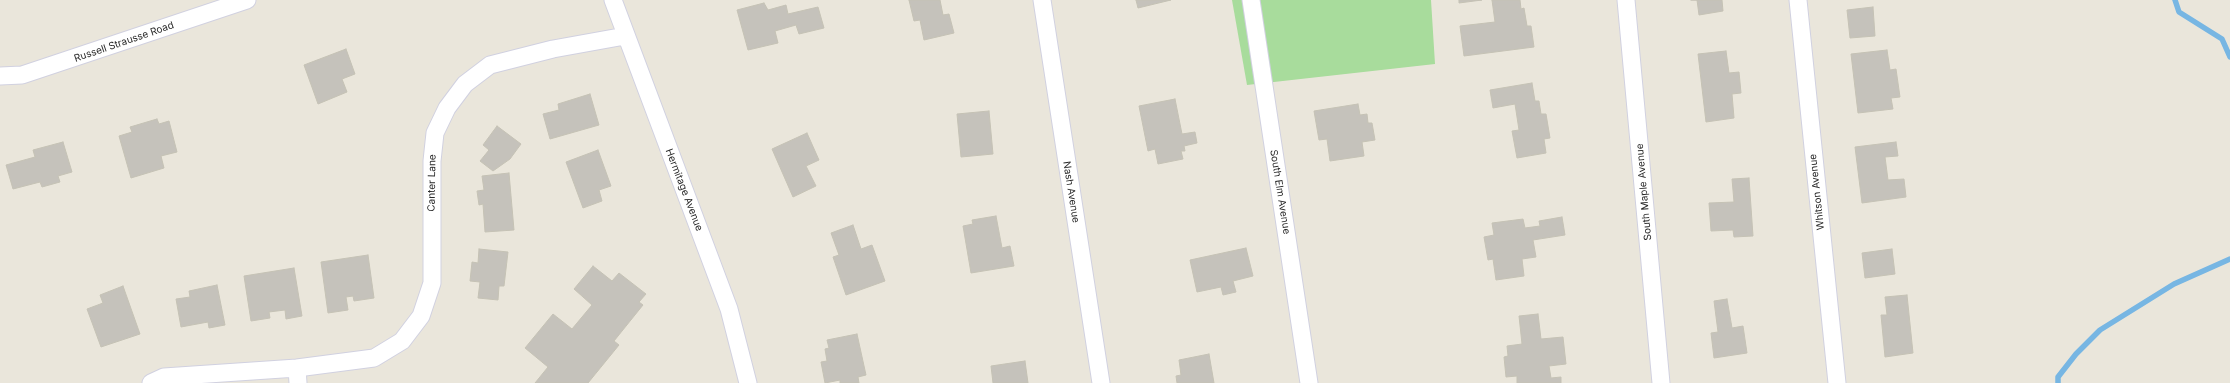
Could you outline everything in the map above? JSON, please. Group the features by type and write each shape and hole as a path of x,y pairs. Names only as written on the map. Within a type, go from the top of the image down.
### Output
{"street":[{"name":"Russell Strausse Road","path":"0,76 22,75 247,0"},
{"name":"Hermitage Avenue","path":"613,0 625,36 729,309 748,383"},
{"name":"Nash Avenue","path":"1042,0 1101,383"},
{"name":"South Elm Avenue","path":"1251,0 1309,383"},
{"name":"South Maple Avenue","path":"1626,0 1662,383"},
{"name":"Whitson Avenue","path":"1798,0 1837,383"},
{"name":"Canter Lane","path":"151,383 164,377 297,376 374,358 402,341 421,316 432,283 432,161 435,133 447,108 465,84 490,65 553,49 625,36"}],"green space":[{"path":"1232,0 1431,0 1435,64 1247,85"}],"building":[{"path":"909,0 940,0 943,15 949,14 954,33 924,40 920,20 914,21"},
{"path":"1136,0 1171,0 1138,8"},
{"path":"1459,0 1482,0 1459,3"},
{"path":"1492,0 1520,0 1521,9 1524,8 1527,26 1531,26 1534,47 1464,56 1460,26 1495,22"},
{"path":"1697,0 1722,0 1723,11 1699,15"},
{"path":"764,3 768,10 786,5 788,14 818,7 824,28 799,34 796,25 775,31 778,43 748,50 737,10"},
{"path":"1873,7 1875,36 1850,38 1847,10"},
{"path":"346,49 355,74 342,79 347,92 318,104 304,65"},
{"path":"1887,50 1890,70 1896,69 1900,97 1891,98 1893,109 1858,113 1851,54"},
{"path":"1726,51 1729,73 1739,72 1741,93 1732,94 1734,118 1706,122 1698,54"},
{"path":"1532,83 1535,101 1539,101 1541,114 1546,114 1550,138 1544,139 1546,153 1517,158 1512,131 1519,130 1515,104 1493,108 1490,90"},
{"path":"590,94 599,125 550,139 543,114 559,110 558,104"},
{"path":"1175,99 1182,134 1195,132 1197,143 1184,146 1185,151 1181,151 1183,159 1158,164 1155,149 1148,151 1139,106"},
{"path":"1358,104 1360,115 1367,114 1368,123 1372,123 1375,140 1362,142 1364,156 1330,161 1327,139 1319,140 1314,111"},
{"path":"989,111 993,154 961,157 957,114"},
{"path":"157,119 159,124 169,121 177,152 161,156 164,168 131,178 119,136 132,132 130,127"},
{"path":"497,126 521,144 510,159 493,171 480,161 489,150 483,145"},
{"path":"807,133 819,160 806,166 816,186 793,197 772,149"},
{"path":"63,142 72,172 58,176 60,182 42,187 40,182 13,189 6,165 35,157 33,150"},
{"path":"1896,142 1898,156 1885,157 1888,180 1904,179 1906,197 1862,203 1855,147"},
{"path":"598,150 611,186 599,190 602,201 583,208 566,162"},
{"path":"509,173 514,230 485,232 483,204 479,205 477,191 484,190 482,176"},
{"path":"1749,178 1753,236 1734,237 1733,230 1711,231 1709,203 1734,202 1732,179"},
{"path":"996,216 1002,248 1010,246 1014,266 971,273 963,226 973,224 972,220"},
{"path":"1562,217 1565,235 1533,240 1536,257 1522,259 1524,276 1496,280 1493,259 1488,260 1484,237 1494,235 1492,223 1523,219 1525,228 1540,226 1539,221"},
{"path":"853,225 861,249 872,245 885,281 846,295 833,257 839,255 831,233"},
{"path":"1246,248 1253,276 1233,281 1236,292 1223,295 1221,287 1197,292 1190,260"},
{"path":"479,249 508,252 504,286 499,286 498,300 478,298 480,282 470,281 472,262 478,263"},
{"path":"1892,249 1895,274 1865,278 1862,253"},
{"path":"368,255 374,298 354,301 353,296 346,297 348,310 328,313 321,262"},
{"path":"593,266 612,281 619,273 646,294 639,302 643,305 614,341 619,345 588,383 535,383 548,367 525,348 553,314 572,329 592,305 574,289"},
{"path":"294,268 302,316 286,319 285,310 269,312 270,318 251,321 244,276"},
{"path":"217,285 225,325 209,328 208,322 181,327 176,299 190,297 189,291"},
{"path":"123,286 140,334 101,347 87,309 103,303 100,295"},
{"path":"1907,295 1913,353 1885,357 1881,315 1887,315 1885,297"},
{"path":"1727,299 1732,328 1743,326 1747,353 1714,358 1711,333 1718,332 1714,301"},
{"path":"1538,314 1541,339 1563,337 1566,364 1549,366 1551,378 1561,377 1561,383 1517,383 1517,376 1506,377 1504,357 1508,356 1507,346 1522,344 1519,316"},
{"path":"857,334 866,375 858,377 859,383 840,383 840,380 825,383 821,362 827,361 825,349 829,348 827,340"},
{"path":"1209,354 1214,383 1177,383 1176,376 1181,375 1179,360"},
{"path":"1025,361 1028,383 993,383 991,366"}],"waterway":[{"path":"2175,0 2179,12 2222,39 2230,57"},
{"path":"2058,383 2058,377 2076,354 2100,330 2174,284 2230,259"}]}
